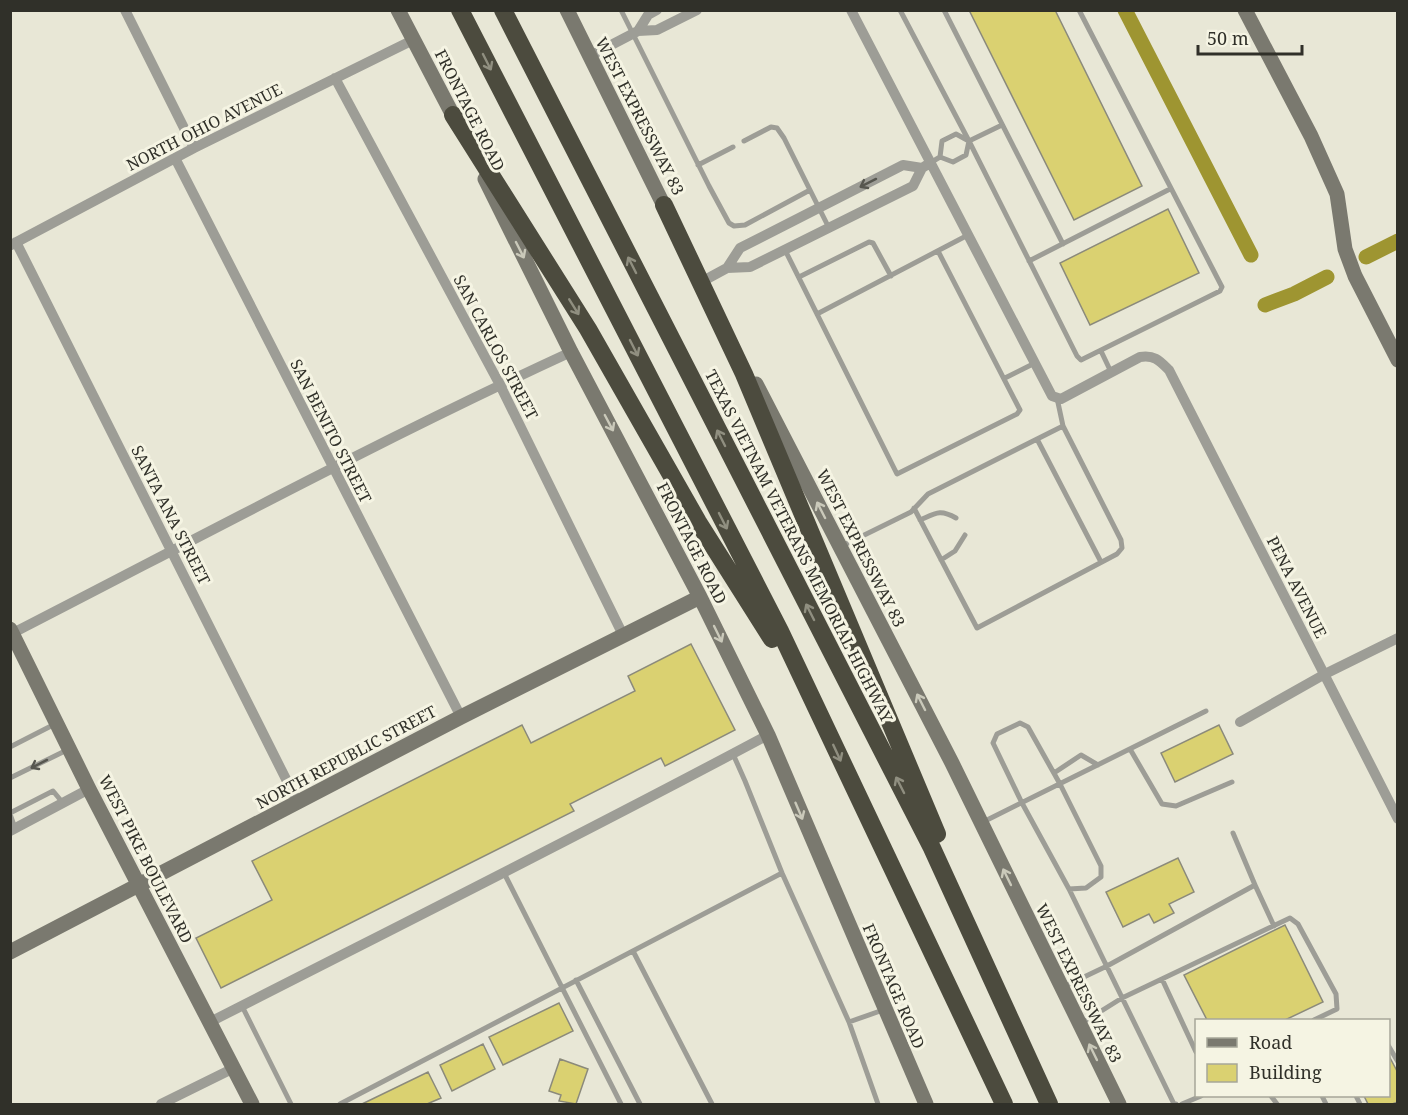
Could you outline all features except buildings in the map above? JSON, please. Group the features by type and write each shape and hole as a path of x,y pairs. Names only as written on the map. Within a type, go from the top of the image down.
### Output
{"highway":[{"path":"460,10 780,631 1004,1104"},
{"name":"TEXAS VIETNAM VETERANS MEMORIAL HIGHWAY","path":"503,10 932,848 1049,1104"},
{"path":"453,116 588,329 698,522 820,716"},
{"path":"664,205 744,374 1049,1104"}],"main road":[{"name":"FRONTAGE ROAD","path":"398,10 700,597 768,735 926,1104"},
{"name":"WEST EXPRESSWAY 83","path":"567,10 664,205 981,823 1119,1104"},
{"path":"1245,10 1311,136 1337,194 1345,249 1355,276 1398,360"},
{"name":"NORTH REPUBLIC STREET","path":"10,952 461,717 700,597"},
{"name":"WEST PIKE BOULEVARD","path":"12,631 88,789 252,1104"}],"street":[{"path":"125,10 194,148"},
{"path":"635,32 648,15 657,10"},
{"path":"590,56 635,32 657,30 697,10"},
{"path":"851,10 1052,396 1061,399 1111,372"},
{"name":"NORTH OHIO AVENUE","path":"13,243 194,148 414,40"},
{"name":"SAN CARLOS STREET","path":"335,78 500,384 622,635"},
{"name":"SAN BENITO STREET","path":"175,158 461,717"},
{"path":"728,268 740,248 903,165 931,162"},
{"path":"703,281 728,268 750,267 913,186 931,162"},
{"name":"SANTA ANA STREET","path":"13,243 172,551 298,803"},
{"path":"12,631 500,384 572,352"},
{"name":"PENA AVENUE","path":"1111,372 1140,357 1150,356 1157,358 1169,370 1398,819"},
{"path":"1240,722 1325,674 1398,638"},
{"path":"210,1022 504,873 768,735"},
{"path":"13,829 88,789"},
{"path":"161,1104 234,1068"}],"lane":[{"path":"621,10 635,32 698,165 729,224 745,225 810,190"},
{"path":"944,10 1063,244"},
{"path":"902,11 1081,360 1220,291 1222,287 1079,10"},
{"path":"969,141 1002,125"},
{"path":"744,141 771,127 777,128 829,228"},
{"path":"956,134 969,141 966,155 953,162 931,162 942,141 956,134"},
{"path":"698,165 733,147"},
{"path":"1029,261 1170,189"},
{"path":"818,314 968,235"},
{"path":"799,277 869,242 873,243 891,276"},
{"path":"784,250 897,474 1017,414 1020,410 938,250"},
{"path":"1101,351 1111,372"},
{"path":"1005,378 1035,363"},
{"path":"914,508 977,628 1117,554 1122,548 1121,540 1063,426 1057,398"},
{"path":"841,547 914,508 928,494 1063,426"},
{"path":"1037,439 1101,562"},
{"path":"920,520 939,512 956,518"},
{"path":"941,560 955,551 965,535"},
{"path":"981,823 1206,711"},
{"path":"10,747 57,723"},
{"path":"1070,889 1086,888 1101,877 1101,866 1060,784 1028,727 1020,723 997,734 993,743 1022,803 1070,889 1176,1104"},
{"path":"10,778 68,749"},
{"path":"1130,749 1162,804 1176,806 1232,782"},
{"path":"733,754 782,873 849,1022 878,1104"},
{"path":"1054,773 1081,755 1098,765"},
{"path":"13,829 10,813 53,791 63,802"},
{"path":"1233,833 1274,926"},
{"path":"504,873 621,1104"},
{"path":"340,1104 782,873"},
{"path":"1062,988 1255,885"},
{"path":"1079,1024 1122,998 1290,918 1298,924 1336,994 1337,1009 1318,1019"},
{"path":"633,951 712,1104"},
{"path":"1162,979 1195,1048"},
{"path":"576,980 640,1104"},
{"path":"242,1005 291,1104"},
{"path":"849,1022 885,1010"},
{"path":"1390,1047 1398,1062"},
{"path":"1182,1104 1194,1102"}],"waterway":[{"path":"1125,10 1251,255"},
{"path":"1366,257 1398,241"},
{"path":"1265,305 1294,294 1327,277"}]}
